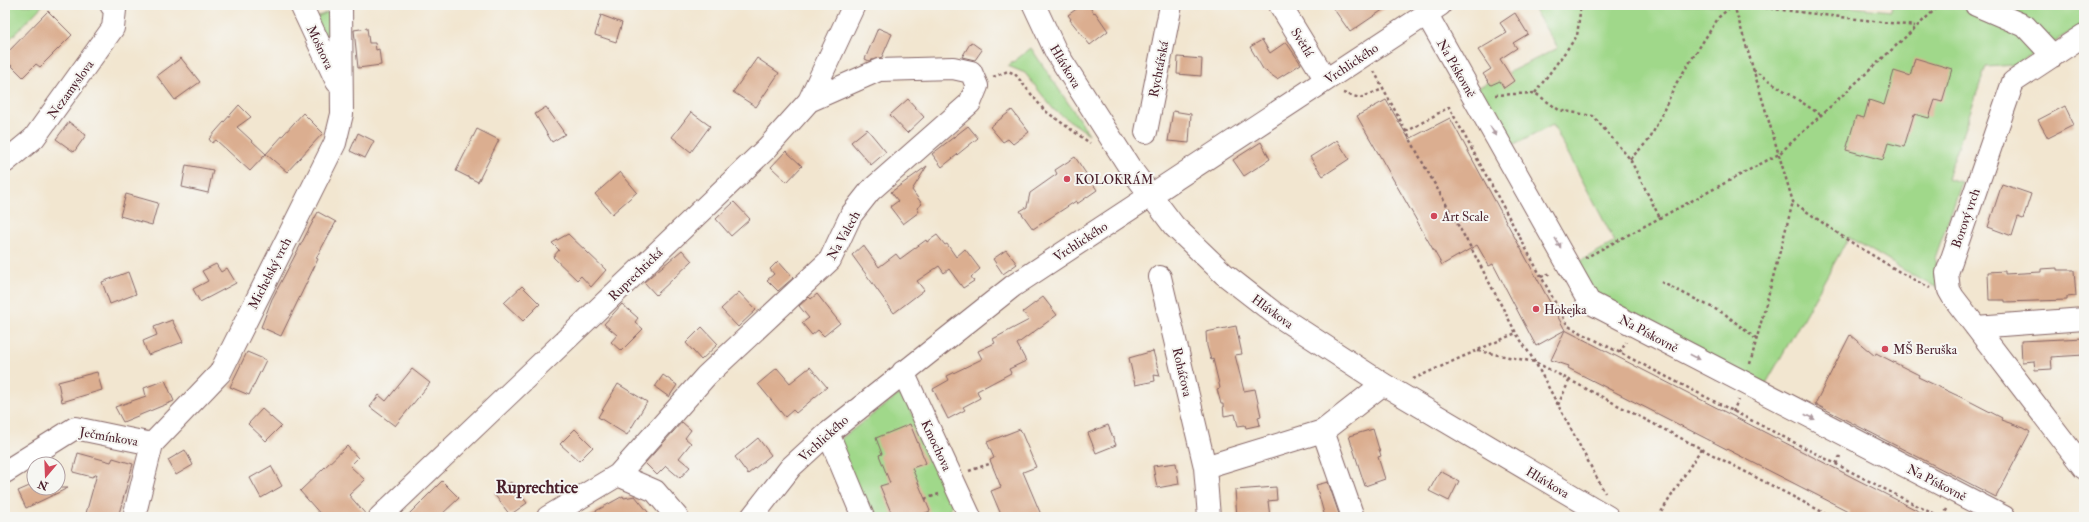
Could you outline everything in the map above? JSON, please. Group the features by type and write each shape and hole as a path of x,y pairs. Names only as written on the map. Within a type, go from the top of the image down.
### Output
{"street":[{"name":"Nezamyslova","path":"5,162 34,138 113,28 115,10 112,5"},
{"name":"Mošnova","path":"301,5 340,88"},
{"name":"Michelský vrch","path":"134,517 152,444 220,373 335,143 342,114 340,88 341,5"},
{"name":"Ruprechtická","path":"380,517 767,148 808,101 854,5"},
{"name":"Hlávkova","path":"1034,5 1056,52 1130,168 1174,226 1224,274 1274,313 1383,384 1608,508"},
{"name":"Rychtářská","path":"1146,132 1171,5"},
{"name":"Světlá","path":"1280,5 1334,86"},
{"path":"1976,5 2025,26 2053,56"},
{"name":"Vrchlického","path":"756,515 791,467 828,432 1013,286 1151,195 1334,86 1364,54 1433,9"},
{"name":"Na Pískovně","path":"1433,9 1474,97 1571,266 1589,302 2004,517"},
{"name":"Borový vrch","path":"1976,327 1953,298 1947,280 1948,266 2012,82 2084,35"},
{"path":"808,101 879,70 953,68 971,72 976,84"},
{"name":"Na Valech","path":"548,517 618,475 706,376 830,260 851,215 870,191 970,103 977,86 976,84"},
{"name":"Roháčova","path":"1160,277 1205,467 1209,517"},
{"path":"1976,327 2084,319"},
{"path":"1976,327 2084,468"},
{"name":"Kmochova","path":"903,372 970,517"},
{"path":"1205,467 1323,431 1383,384"},
{"name":"Ječmínkova","path":"5,472 75,428 152,444"},
{"path":"1323,431 1354,517"},
{"path":"828,432 863,517"},
{"path":"618,475 655,491 677,517"}],"path":[{"path":"1534,92 1577,36 1581,5"},
{"path":"1630,159 1650,139 1677,82 1720,17 1734,5 1793,202 1756,339 1746,384"},
{"path":"1741,5 1916,26"},
{"path":"1571,266 1779,154 1940,5"},
{"path":"1364,54 1516,333 1535,362 1608,508"},
{"path":"1753,70 1821,115"},
{"path":"976,84 1008,71 1015,74 1044,110 1092,144"},
{"path":"1334,86 1360,98 1383,89"},
{"path":"1474,97 1534,92 1559,110 1593,116 1630,159 1660,218"},
{"path":"1793,202 1846,240 1903,274 1953,298"},
{"path":"1661,282 1725,314 1756,339"},
{"path":"1411,380 1516,333"},
{"path":"1478,350 1535,362 1832,517"},
{"path":"1558,406 1569,381"},
{"path":"1658,517 1701,449"}],"green space":[{"path":"5,5 43,5 5,44"},
{"path":"1531,5 1831,5 1891,11 1892,5 2084,5 2084,24 2014,65 1986,67 1947,178 1962,182 1935,258 1938,288 1917,278 1849,237 1764,387 1593,296 1571,266 1615,242 1553,125 1510,147 1475,89 1558,48"},
{"path":"333,10 330,44 314,18"},
{"path":"1031,48 1089,134 1054,110 1025,73 1008,66"},
{"path":"898,395 903,396 958,500 949,509 953,517 869,517 838,441"}],"building":[{"path":"1082,5 1088,5 1094,13 1095,12 1108,31 1090,45 1070,20 1071,19 1068,15"},
{"path":"1331,5 1390,5 1350,32"},
{"path":"48,11 72,35 40,67 36,64 23,77 5,59 5,55"},
{"path":"1515,13 1528,34 1513,43 1517,48 1500,59 1514,81 1504,88 1500,81 1491,85 1483,74 1491,69 1478,50 1507,33 1500,23"},
{"path":"601,15 622,23 616,42 595,35"},
{"path":"367,28 369,43 375,43 376,50 379,49 381,65 358,68 354,30"},
{"path":"878,28 892,34 882,57 869,61 865,59"},
{"path":"1262,40 1270,53 1286,42 1301,64 1277,79 1263,69 1250,47"},
{"path":"971,42 982,50 975,60 962,57"},
{"path":"1178,57 1202,59 1201,76 1177,74"},
{"path":"181,58 200,82 175,100 157,76"},
{"path":"757,58 779,73 756,107 733,92"},
{"path":"1915,58 1952,69 1942,102 1935,100 1929,118 1914,114 1904,147 1888,143 1883,160 1846,150 1856,116 1864,118 1869,100 1884,105 1894,71 1910,76"},
{"path":"908,99 924,117 907,133 890,115"},
{"path":"1386,100 1409,139 1450,118 1565,330 1536,346 1493,264 1489,266 1477,245 1442,265 1357,116"},
{"path":"239,105 251,117 237,127 266,154 250,171 216,140 212,143 209,139"},
{"path":"2065,106 2074,125 2048,138 2038,120"},
{"path":"546,107 565,134 552,142 535,114"},
{"path":"1012,110 1029,132 1013,144 1008,139 1003,142 990,127"},
{"path":"1173,111 1191,114 1189,143 1168,141"},
{"path":"691,112 710,126 691,152 672,137"},
{"path":"303,113 323,133 287,172 266,154"},
{"path":"69,122 86,135 74,152 56,139"},
{"path":"968,126 978,138 942,167 932,154"},
{"path":"477,129 499,140 478,182 456,171"},
{"path":"867,129 886,152 871,165 851,142"},
{"path":"358,133 374,141 365,158 350,151"},
{"path":"1337,140 1349,159 1323,176 1310,157"},
{"path":"1261,142 1270,159 1244,176 1233,160"},
{"path":"786,151 802,166 787,182 771,167"},
{"path":"1075,157 1097,190 1077,204 1076,201 1033,229 1020,211 1027,207 1030,193 1057,174 1055,170"},
{"path":"186,165 213,170 208,193 182,187"},
{"path":"927,166 912,190 922,204 917,208 919,212 903,224 890,207 898,201 891,192"},
{"path":"620,172 637,192 612,214 595,194"},
{"path":"2002,184 2031,194 2023,219 2018,217 2012,236 1988,227"},
{"path":"126,194 158,203 152,225 120,216"},
{"path":"734,202 750,219 731,236 716,219"},
{"path":"318,212 336,222 316,258 318,259 281,336 261,327 272,299"},
{"path":"568,234 606,270 591,287 581,276 577,280 553,257 559,250 552,243"},
{"path":"937,235 945,245 947,244 956,257 965,249 980,269 971,277 974,281 963,288 949,269 944,273 939,266 917,281 924,290 894,313 852,255 863,245 879,267 896,254 900,259 926,240 927,242"},
{"path":"682,250 692,261 656,295 644,282"},
{"path":"1006,250 1017,264 1003,274 993,259"},
{"path":"778,261 793,278 778,291 767,280 774,274 770,269"},
{"path":"216,264 221,272 227,268 236,283 200,302 193,289 208,281 202,271"},
{"path":"2057,268 2057,270 2074,270 2076,296 2067,297 2067,300 2005,302 2005,300 1989,300 1988,272 2005,271 2005,274 2041,272 2041,269"},
{"path":"128,272 136,294 110,304 102,282"},
{"path":"522,286 540,304 523,321 504,303"},
{"path":"739,292 756,310 738,327 721,309"},
{"path":"817,294 840,323 824,336 818,330 812,335 802,323 809,318 799,306 809,297 811,299"},
{"path":"1043,297 1057,315 1017,344 1026,361 1009,369 1011,373 977,391 980,398 963,407 965,410 948,419 933,389 949,380 947,376 982,359 978,351 995,343 993,339 1029,320 1023,312"},
{"path":"622,304 638,318 635,322 643,329 621,351 611,342 617,335 604,324"},
{"path":"172,320 183,342 148,355 143,341 157,335 154,327"},
{"path":"1236,326 1242,354 1235,355 1244,391 1255,389 1261,416 1258,417 1260,425 1246,428 1245,425 1238,426 1235,414 1224,416 1223,404 1221,404 1217,389 1220,388 1213,359 1211,360 1207,346 1206,332"},
{"path":"702,327 718,344 701,360 686,343"},
{"path":"1565,330 1930,517 1847,517 1850,512 1568,368 1569,366 1551,360"},
{"path":"1850,335 1875,356 1876,353 1919,375 1918,377 2002,418 2001,420 2024,428 2030,432 1996,497 1815,404"},
{"path":"2084,338 2084,355 2051,357 2052,369 2035,370 2034,361 2022,362 2021,341"},
{"path":"1153,351 1160,376 1154,375 1155,381 1135,385 1129,358"},
{"path":"247,352 266,360 249,395 230,387"},
{"path":"810,367 827,387 796,413 793,410 785,417 758,384 777,368 790,383"},
{"path":"412,369 430,383 395,426 370,407 379,395 386,401"},
{"path":"97,372 102,390 62,402 58,382"},
{"path":"663,375 677,385 669,397 655,387"},
{"path":"165,380 174,401 123,422 115,407 146,396 144,388"},
{"path":"618,384 647,402 627,435 598,417"},
{"path":"262,409 281,426 266,441 248,424"},
{"path":"682,422 691,430 685,438 691,443 679,458 690,467 680,478 666,466 657,475 645,463"},
{"path":"910,424 926,463 912,468 930,511 916,517 893,517 880,486 890,483 879,455 882,454 876,438"},
{"path":"1108,425 1116,445 1096,453 1088,433"},
{"path":"575,429 593,447 579,461 560,444"},
{"path":"1020,429 1036,467 1023,472 1042,517 1002,517 991,491 1001,487 990,460 994,458 987,442"},
{"path":"1373,429 1381,456 1378,457 1385,479 1365,486 1349,436"},
{"path":"758,438 771,455 748,474 735,457"},
{"path":"347,446 358,458 350,466 365,480 349,495 368,517 323,517 300,491"},
{"path":"185,450 193,465 176,475 168,460"},
{"path":"78,453 111,462 113,458 133,464 118,517 85,517 97,474 92,477 73,472"},
{"path":"1176,463 1179,484 1157,488 1153,466"},
{"path":"271,466 282,486 261,498 250,478"},
{"path":"1440,471 1459,481 1449,501 1429,491"},
{"path":"442,481 459,498 439,517 406,517"},
{"path":"511,482 527,503 510,515 494,494"},
{"path":"1328,482 1340,517 1325,517 1316,485"},
{"path":"1276,487 1277,500 1268,501 1270,517 1237,517 1235,490"},
{"path":"26,488 26,496 51,496 26,508 18,491"},
{"path":"623,496 624,498 635,496 652,517 585,517"}],"place":[{"name":"KOLOKRÁM","path":"1067,179"},
{"name":"Art Scale","path":"1434,216"},
{"name":"Hokejka","path":"1536,309"},
{"name":"MŠ Beruška","path":"1885,349"}],"district":[{"name":"Ruprechtice","path":"537,487"}]}
